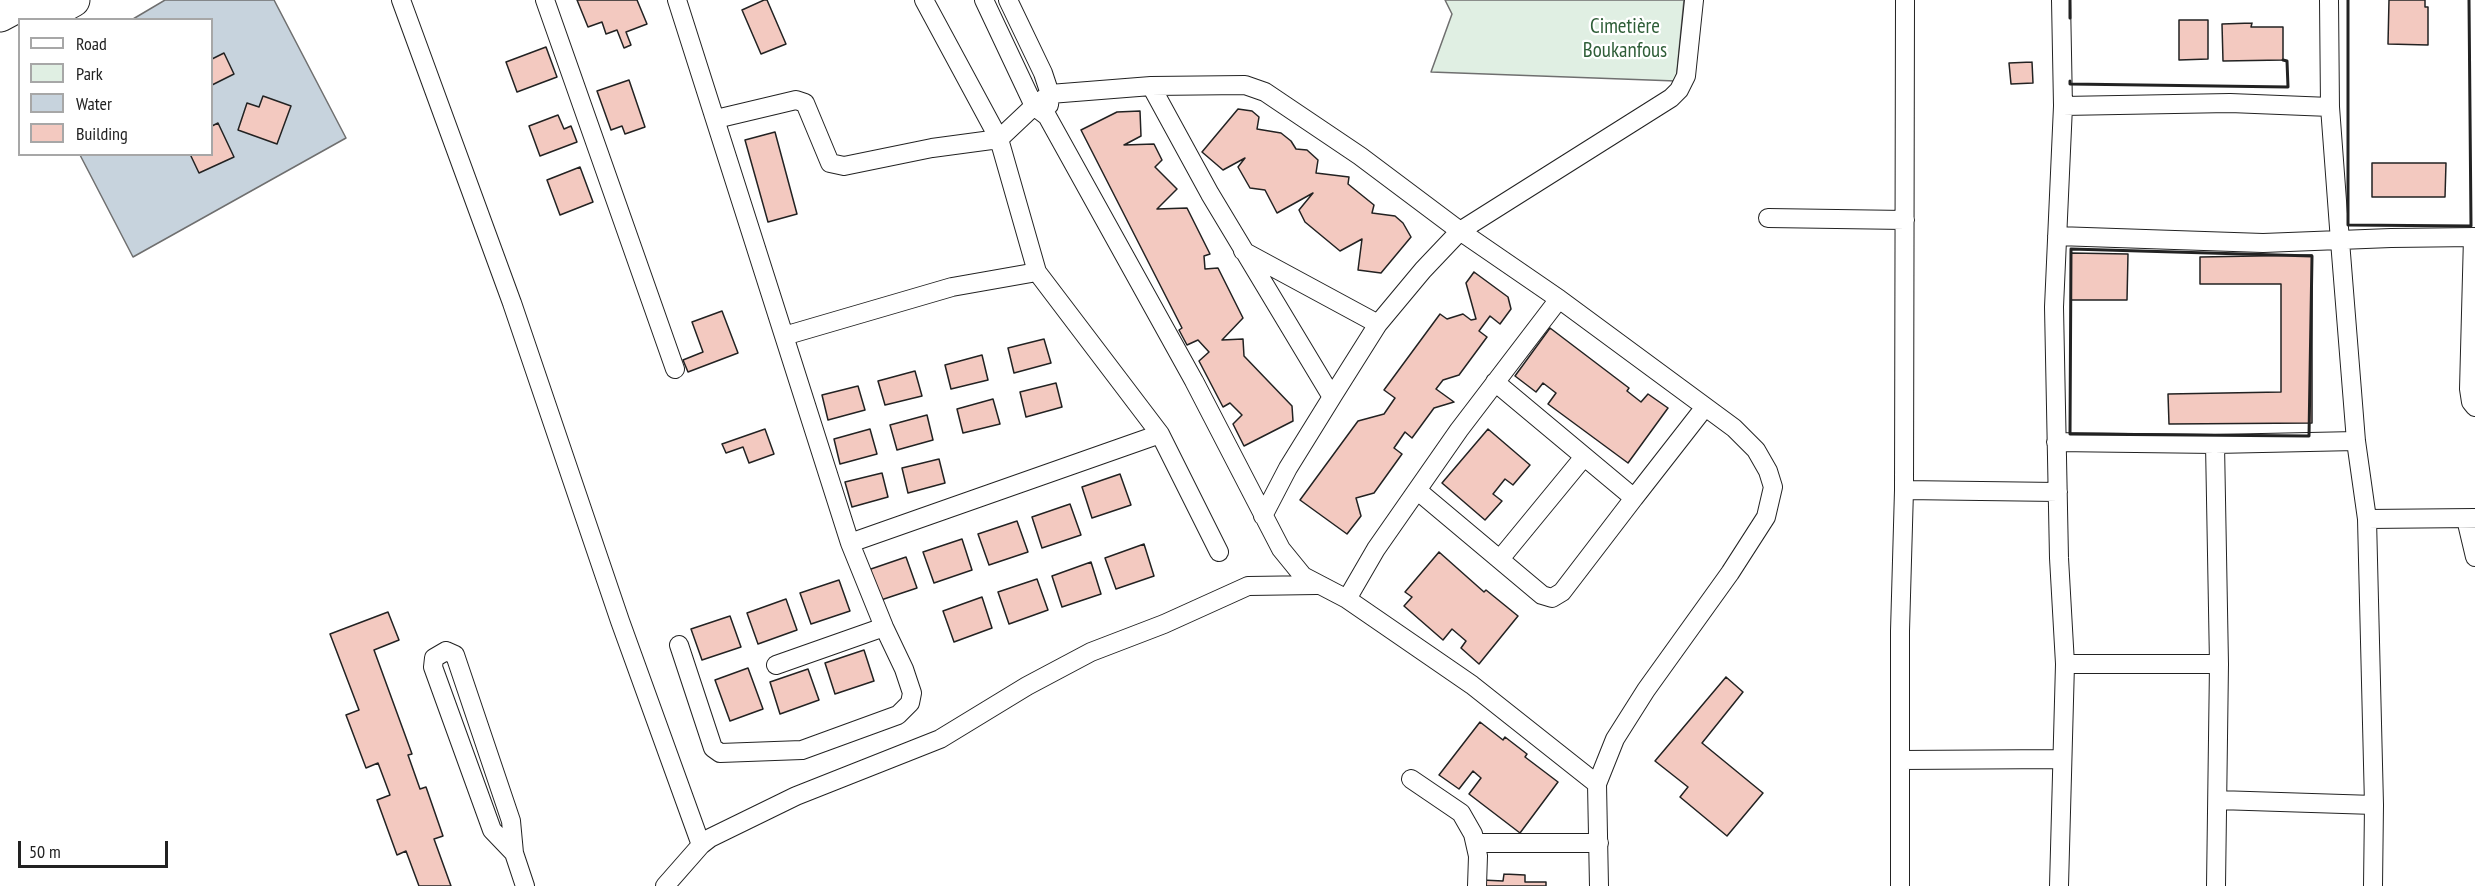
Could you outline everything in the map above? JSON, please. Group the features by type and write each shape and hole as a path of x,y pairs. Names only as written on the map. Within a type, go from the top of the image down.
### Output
{"highway":[{"path":"0,15 28,0"},
{"path":"41,18 73,0"},
{"path":"0,41 18,31"}],"street":[{"path":"401,0 512,303 620,621 701,845"},
{"path":"545,0 675,369"},
{"path":"677,0 850,543 884,627 904,669 912,693 910,703 898,716 802,750 720,753 713,748 679,645"},
{"path":"924,0 999,139 1037,272 1160,434 1219,552"},
{"path":"984,0 1041,111 1194,381 1281,549 1303,576 1347,599 1472,685 1597,784"},
{"path":"1008,0 1050,94"},
{"path":"1263,516 1288,468 1378,324 1423,270 1460,231 1671,98 1679,90 1686,76 1694,0"},
{"path":"1900,886 1905,0"},
{"path":"2059,886 2065,664 2059,558 2054,307 2063,106 2061,0"},
{"path":"2329,0 2330,106 2356,441 2367,519 2374,805 2373,886"},
{"path":"1050,94 1151,86 1245,85 1265,92 1360,156 1460,231 1559,299 1734,428 1756,450 1768,471 1773,487 1766,517 1615,739 1597,784 1599,886"},
{"path":"1151,86 1243,251 1332,397"},
{"path":"716,119 796,100 805,103 830,163 844,166 932,148 999,139 1041,111 1050,94"},
{"path":"2063,106 2230,103 2330,106"},
{"path":"1768,218 1905,220"},
{"path":"2057,236 2263,243 2474,237 2469,389 2471,402 2475,407"},
{"path":"1243,251 1378,324"},
{"path":"784,336 952,287 1037,272"},
{"path":"1347,599 1376,549 1495,382 1559,299"},
{"path":"1495,382 1583,458 1634,498"},
{"path":"1418,491 1542,595 1552,598 1562,592 1705,407"},
{"path":"850,543 1160,434"},
{"path":"2056,442 2216,444 2356,441"},
{"path":"2216,444 2219,664 2216,886"},
{"path":"1500,559 1583,458"},
{"path":"1904,490 2058,492"},
{"path":"2367,519 2470,519 2475,557"},
{"path":"665,886 701,845 787,800 940,739 1027,686 1091,652 1164,624 1248,586 1318,585"},
{"path":"776,665 884,627"},
{"path":"514,853 492,830 433,667 434,658 446,651 455,655 511,821 514,853 525,886"},
{"path":"2065,664 2219,664"},
{"path":"1901,760 2062,759"},
{"path":"1411,779 1461,813 1473,834 1478,856 1477,886"},
{"path":"2218,800 2374,805"},
{"path":"1475,843 1599,843"}],"green space":[{"name":"Cimetière Boukanfous","path":"1445,0 1684,0 1676,81 1431,72 1452,14"}],"water":[{"path":"165,0 274,0 346,138 133,257 81,156 213,156 213,18 135,18"}],"building":[{"path":"577,0 637,0 647,24 626,32 631,45 624,48 617,30 606,34 602,22 588,27"},
{"path":"767,0 786,44 761,54 742,10"},
{"path":"2389,0 2425,0 2425,7 2428,7 2428,45 2388,44"},
{"path":"2179,20 2208,20 2208,59 2179,60"},
{"path":"2252,23 2251,27 2283,27 2283,60 2223,61 2222,24"},
{"path":"546,47 557,77 517,92 506,62"},
{"path":"224,53 234,74 213,84 213,58"},
{"path":"2032,62 2033,83 2011,84 2009,63"},
{"path":"629,80 645,127 625,134 622,126 611,130 597,91"},
{"path":"263,96 291,106 277,144 238,130 247,103 259,107"},
{"path":"1238,109 1252,111 1259,117 1257,129 1281,133 1291,141 1296,149 1307,150 1318,160 1316,173 1349,177 1348,184 1374,205 1372,213 1395,216 1403,223 1411,237 1381,273 1358,270 1362,239 1340,251 1305,222 1299,210 1313,193 1277,213 1265,190 1250,188 1238,167 1245,158 1223,170 1202,152"},
{"path":"1140,111 1141,136 1124,145 1154,144 1162,160 1155,167 1177,189 1157,209 1187,208 1210,254 1204,256 1205,269 1218,268 1243,318 1222,340 1243,339 1244,356 1292,406 1293,421 1244,446 1233,424 1242,415 1230,403 1223,407 1199,361 1209,352 1198,340 1187,345 1179,330 1182,328 1081,130 1117,112"},
{"path":"558,115 564,129 571,126 577,142 540,156 529,126"},
{"path":"218,123 234,157 199,173 191,156 213,156 213,126"},
{"path":"775,132 797,214 768,222 745,140"},
{"path":"2372,163 2446,163 2445,197 2372,197"},
{"path":"580,167 593,202 560,215 547,180"},
{"path":"2071,253 2128,254 2127,300 2071,300"},
{"path":"2312,255 2312,423 2169,424 2168,394 2281,392 2281,284 2200,284 2200,257"},
{"path":"1474,272 1508,297 1511,309 1500,324 1490,316 1479,331 1487,337 1459,375 1443,380 1436,389 1454,402 1434,408 1412,438 1405,432 1394,448 1402,454 1374,493 1356,498 1361,516 1347,534 1300,500 1358,421 1384,414 1395,398 1384,390 1440,314 1447,319 1463,314 1471,320 1476,319 1466,283"},
{"path":"722,311 738,353 688,372 683,360 703,352 692,322"},
{"path":"1550,328 1629,388 1627,391 1641,402 1648,394 1668,408 1628,463 1548,404 1556,393 1543,383 1536,392 1515,376"},
{"path":"1044,339 1051,363 1014,373 1008,348"},
{"path":"982,355 988,380 951,389 945,365"},
{"path":"915,371 922,396 885,405 878,381"},
{"path":"1056,383 1062,407 1026,417 1020,392"},
{"path":"858,386 865,410 828,420 822,395"},
{"path":"993,399 1000,424 963,433 957,409"},
{"path":"927,415 933,440 897,450 890,425"},
{"path":"765,429 774,454 749,463 743,447 726,453 722,444"},
{"path":"870,429 877,454 840,464 834,439"},
{"path":"1488,429 1530,465 1513,485 1505,479 1493,494 1502,501 1485,520 1442,483"},
{"path":"939,459 945,483 908,493 902,468"},
{"path":"882,473 888,497 852,507 845,482"},
{"path":"1120,474 1131,505 1092,518 1082,487"},
{"path":"1070,504 1081,535 1042,548 1032,517"},
{"path":"1017,521 1028,552 989,565 978,534"},
{"path":"962,539 972,570 934,583 923,552"},
{"path":"1144,544 1154,576 1116,589 1105,558"},
{"path":"1439,552 1484,592 1486,590 1518,616 1479,664 1461,648 1466,641 1452,629 1443,640 1404,606 1412,597 1405,592"},
{"path":"906,557 917,588 878,601 868,570"},
{"path":"1091,562 1101,594 1062,607 1052,576"},
{"path":"1037,579 1048,610 1009,624 998,592"},
{"path":"839,580 850,611 811,624 800,593"},
{"path":"982,597 992,628 954,642 943,611"},
{"path":"786,599 797,630 758,644 747,613"},
{"path":"388,612 399,640 374,650 412,754 408,755 420,789 426,787 443,836 434,839 451,886 419,886 406,851 397,855 377,800 390,795 378,763 366,768 346,715 359,710 330,634"},
{"path":"730,616 741,647 702,660 691,629"},
{"path":"864,650 874,681 835,694 825,663"},
{"path":"748,668 763,709 730,721 715,680"},
{"path":"808,669 819,700 780,714 770,682"},
{"path":"1726,677 1743,692 1702,743 1763,793 1727,836 1680,797 1688,787 1655,761"},
{"path":"1480,722 1503,740 1505,737 1527,754 1525,757 1558,782 1520,833 1469,794 1481,778 1473,771 1459,789 1439,775"},
{"path":"1504,874 1525,875 1525,882 1546,882 1546,886 1482,886 1482,880 1503,881"}],"wall":[{"path":"2070,0 2070,18"},
{"path":"2348,0 2348,225 2471,226 2469,0"},
{"path":"2070,81 2070,84 2288,87 2287,61 2283,60"},
{"path":"2071,249 2312,256 2309,436 2070,434 2071,249"}]}
